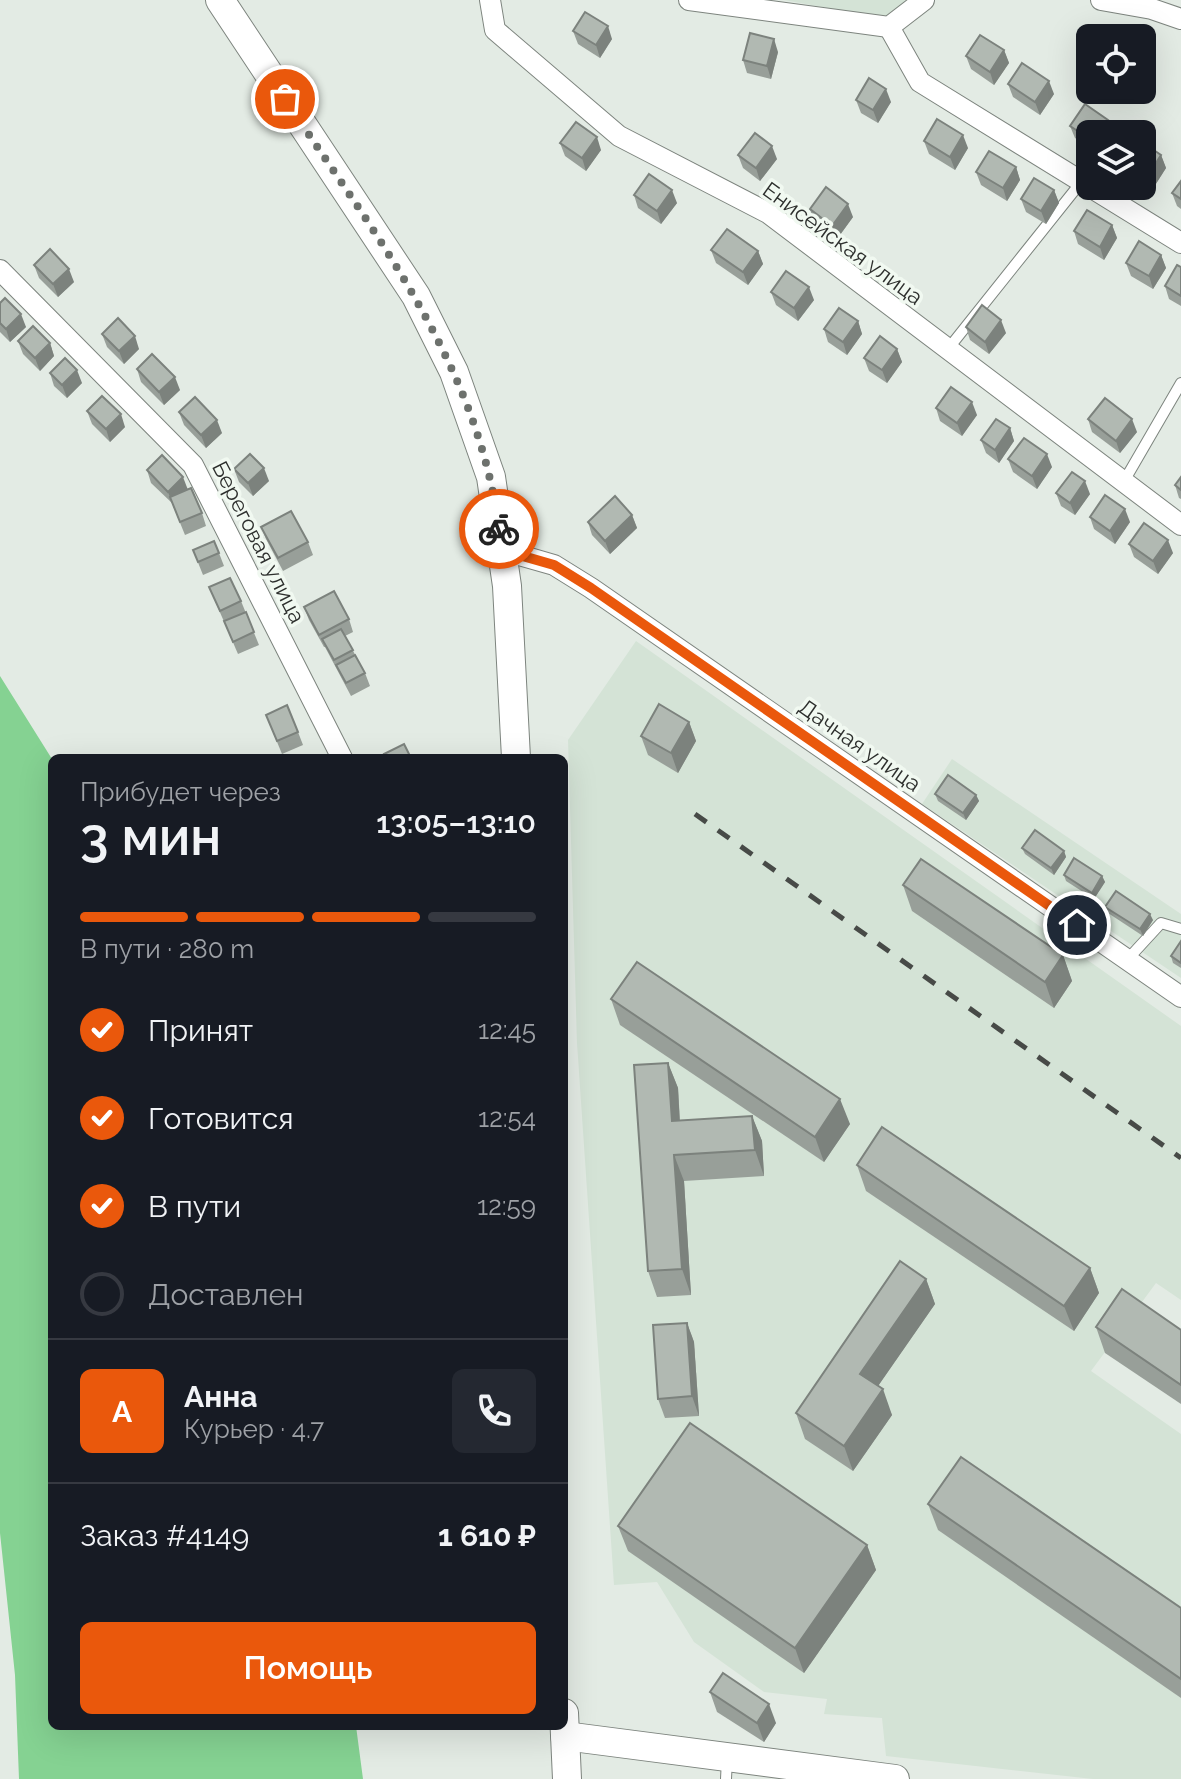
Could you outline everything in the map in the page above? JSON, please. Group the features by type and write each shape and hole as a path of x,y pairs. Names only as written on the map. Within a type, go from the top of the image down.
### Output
{"main road":[{"path":"220,0 416,296 439,338 469,407 491,477 502,550 512,639 516,754"},
{"path":"568,1726 727,1768 895,1779"},
{"path":"565,1730 567,1779"}],"street":[{"name":"Енисейская улица","path":"490,0 495,30 619,136 768,213 1181,525"},
{"path":"689,0 889,27 924,0"},
{"path":"1101,0 1152,9 1181,19"},
{"path":"889,27 920,82 1076,177"},
{"path":"1112,200 1181,243"},
{"name":"Береговая улица","path":"0,270 193,465 340,754"},
{"name":"Дачная улица","path":"502,550 554,565 591,588 1181,997"}],"lane":[{"path":"948,349 1076,189"},
{"path":"1123,483 1181,383"},
{"path":"1127,960 1161,923 1181,929"}],"shaded area":[{"path":"784,0 926,0 888,19"},
{"path":"636,641 1181,1026 1181,1300 1156,1283 1091,1371 1181,1434 1181,1779 1093,1779 886,1756 882,1718 824,1714 827,1699 764,1692 694,1642 657,1582 614,1585 577,1043 568,740"},
{"path":"0,676 49,754 48,1730 357,1730 363,1779 19,1779 15,1675 0,1533"},
{"path":"952,759 1181,914 1181,978 922,804"}],"building":[{"path":"585,12 608,26 596,45 573,31"},
{"path":"750,33 774,39 767,66 743,60"},
{"path":"980,35 1004,50 990,72 966,56"},
{"path":"1022,63 1049,81 1035,102 1008,84"},
{"path":"869,78 886,89 873,110 856,100"},
{"path":"1085,104 1108,120 1076,120 1076,130 1070,126"},
{"path":"937,119 963,135 950,157 924,141"},
{"path":"576,122 597,137 582,158 560,143"},
{"path":"755,133 772,146 756,168 738,155"},
{"path":"989,151 1016,167 1003,188 976,172"},
{"path":"649,174 672,190 657,211 634,195"},
{"path":"1034,178 1054,190 1041,211 1021,199"},
{"path":"1181,181 1181,199 1172,193"},
{"path":"826,187 848,204 832,226 810,209"},
{"path":"1087,210 1112,225 1100,247 1074,231"},
{"path":"727,229 758,251 743,272 711,250"},
{"path":"1139,241 1161,255 1149,276 1126,263"},
{"path":"50,249 69,269 53,284 34,265"},
{"path":"1177,265 1181,267 1181,296 1165,286"},
{"path":"786,271 809,287 794,308 771,292"},
{"path":"5,298 21,314 6,329 0,323 0,303"},
{"path":"982,305 1001,320 985,342 966,327"},
{"path":"839,308 858,321 843,342 824,329"},
{"path":"118,318 135,336 119,351 102,334"},
{"path":"33,326 50,343 35,358 18,341"},
{"path":"880,336 897,349 882,370 864,358"},
{"path":"152,354 175,377 159,392 137,369"},
{"path":"65,358 77,370 62,385 50,373"},
{"path":"951,387 972,402 957,423 936,408"},
{"path":"102,396 121,414 106,429 87,411"},
{"path":"195,397 217,420 201,435 179,412"},
{"path":"1105,398 1132,419 1116,441 1088,419"},
{"path":"996,419 1010,428 995,450 981,440"},
{"path":"1024,438 1047,454 1032,476 1008,459"},
{"path":"250,454 264,468 248,483 234,469"},
{"path":"162,455 183,477 168,492 147,470"},
{"path":"1072,472 1085,481 1070,503 1056,493"},
{"path":"191,488 202,513 180,522 170,497"},
{"path":"1105,495 1125,509 1110,531 1090,517"},
{"path":"615,496 632,515 605,541 588,522"},
{"path":"291,511 308,542 278,558 261,527"},
{"path":"1144,523 1168,540 1153,561 1129,544"},
{"path":"214,541 219,553 198,562 193,550"},
{"path":"230,578 241,601 220,611 209,587"},
{"path":"334,591 349,619 319,635 304,607"},
{"path":"246,612 254,632 233,642 224,621"},
{"path":"341,629 353,650 334,660 322,639"},
{"path":"355,655 365,673 346,683 336,665"},
{"path":"659,704 689,722 671,753 641,736"},
{"path":"287,705 298,732 277,741 266,715"},
{"path":"404,744 409,754 384,754"},
{"path":"948,775 976,795 963,813 935,794"},
{"path":"1035,830 1064,851 1051,868 1022,848"},
{"path":"1074,858 1102,876 1092,893 1064,875"},
{"path":"921,859 1063,955 1045,982 903,885"},
{"path":"1116,891 1150,914 1140,929 1105,907"},
{"path":"1181,941 1181,963 1171,956"},
{"path":"637,962 840,1099 815,1137 611,999"},
{"path":"668,1063 672,1121 752,1116 755,1150 674,1155 682,1269 648,1271 634,1065"},
{"path":"882,1127 1090,1268 1064,1306 857,1165"},
{"path":"900,1261 926,1279 860,1374 883,1389 844,1446 796,1413"},
{"path":"1122,1289 1181,1330 1181,1385 1096,1327"},
{"path":"687,1323 692,1396 658,1399 653,1325"},
{"path":"690,1423 867,1545 795,1648 618,1526"},
{"path":"961,1457 1181,1608 1181,1679 928,1504"},
{"path":"723,1673 769,1704 757,1723 710,1692"}],"railway":[{"path":"695,814 1181,1158"}],"way so far":[{"path":"285,99 416,296 439,338 469,407 487,461 499,529"}],"route":[{"path":"499,529 502,550 554,565 591,588 1077,925"}]}
